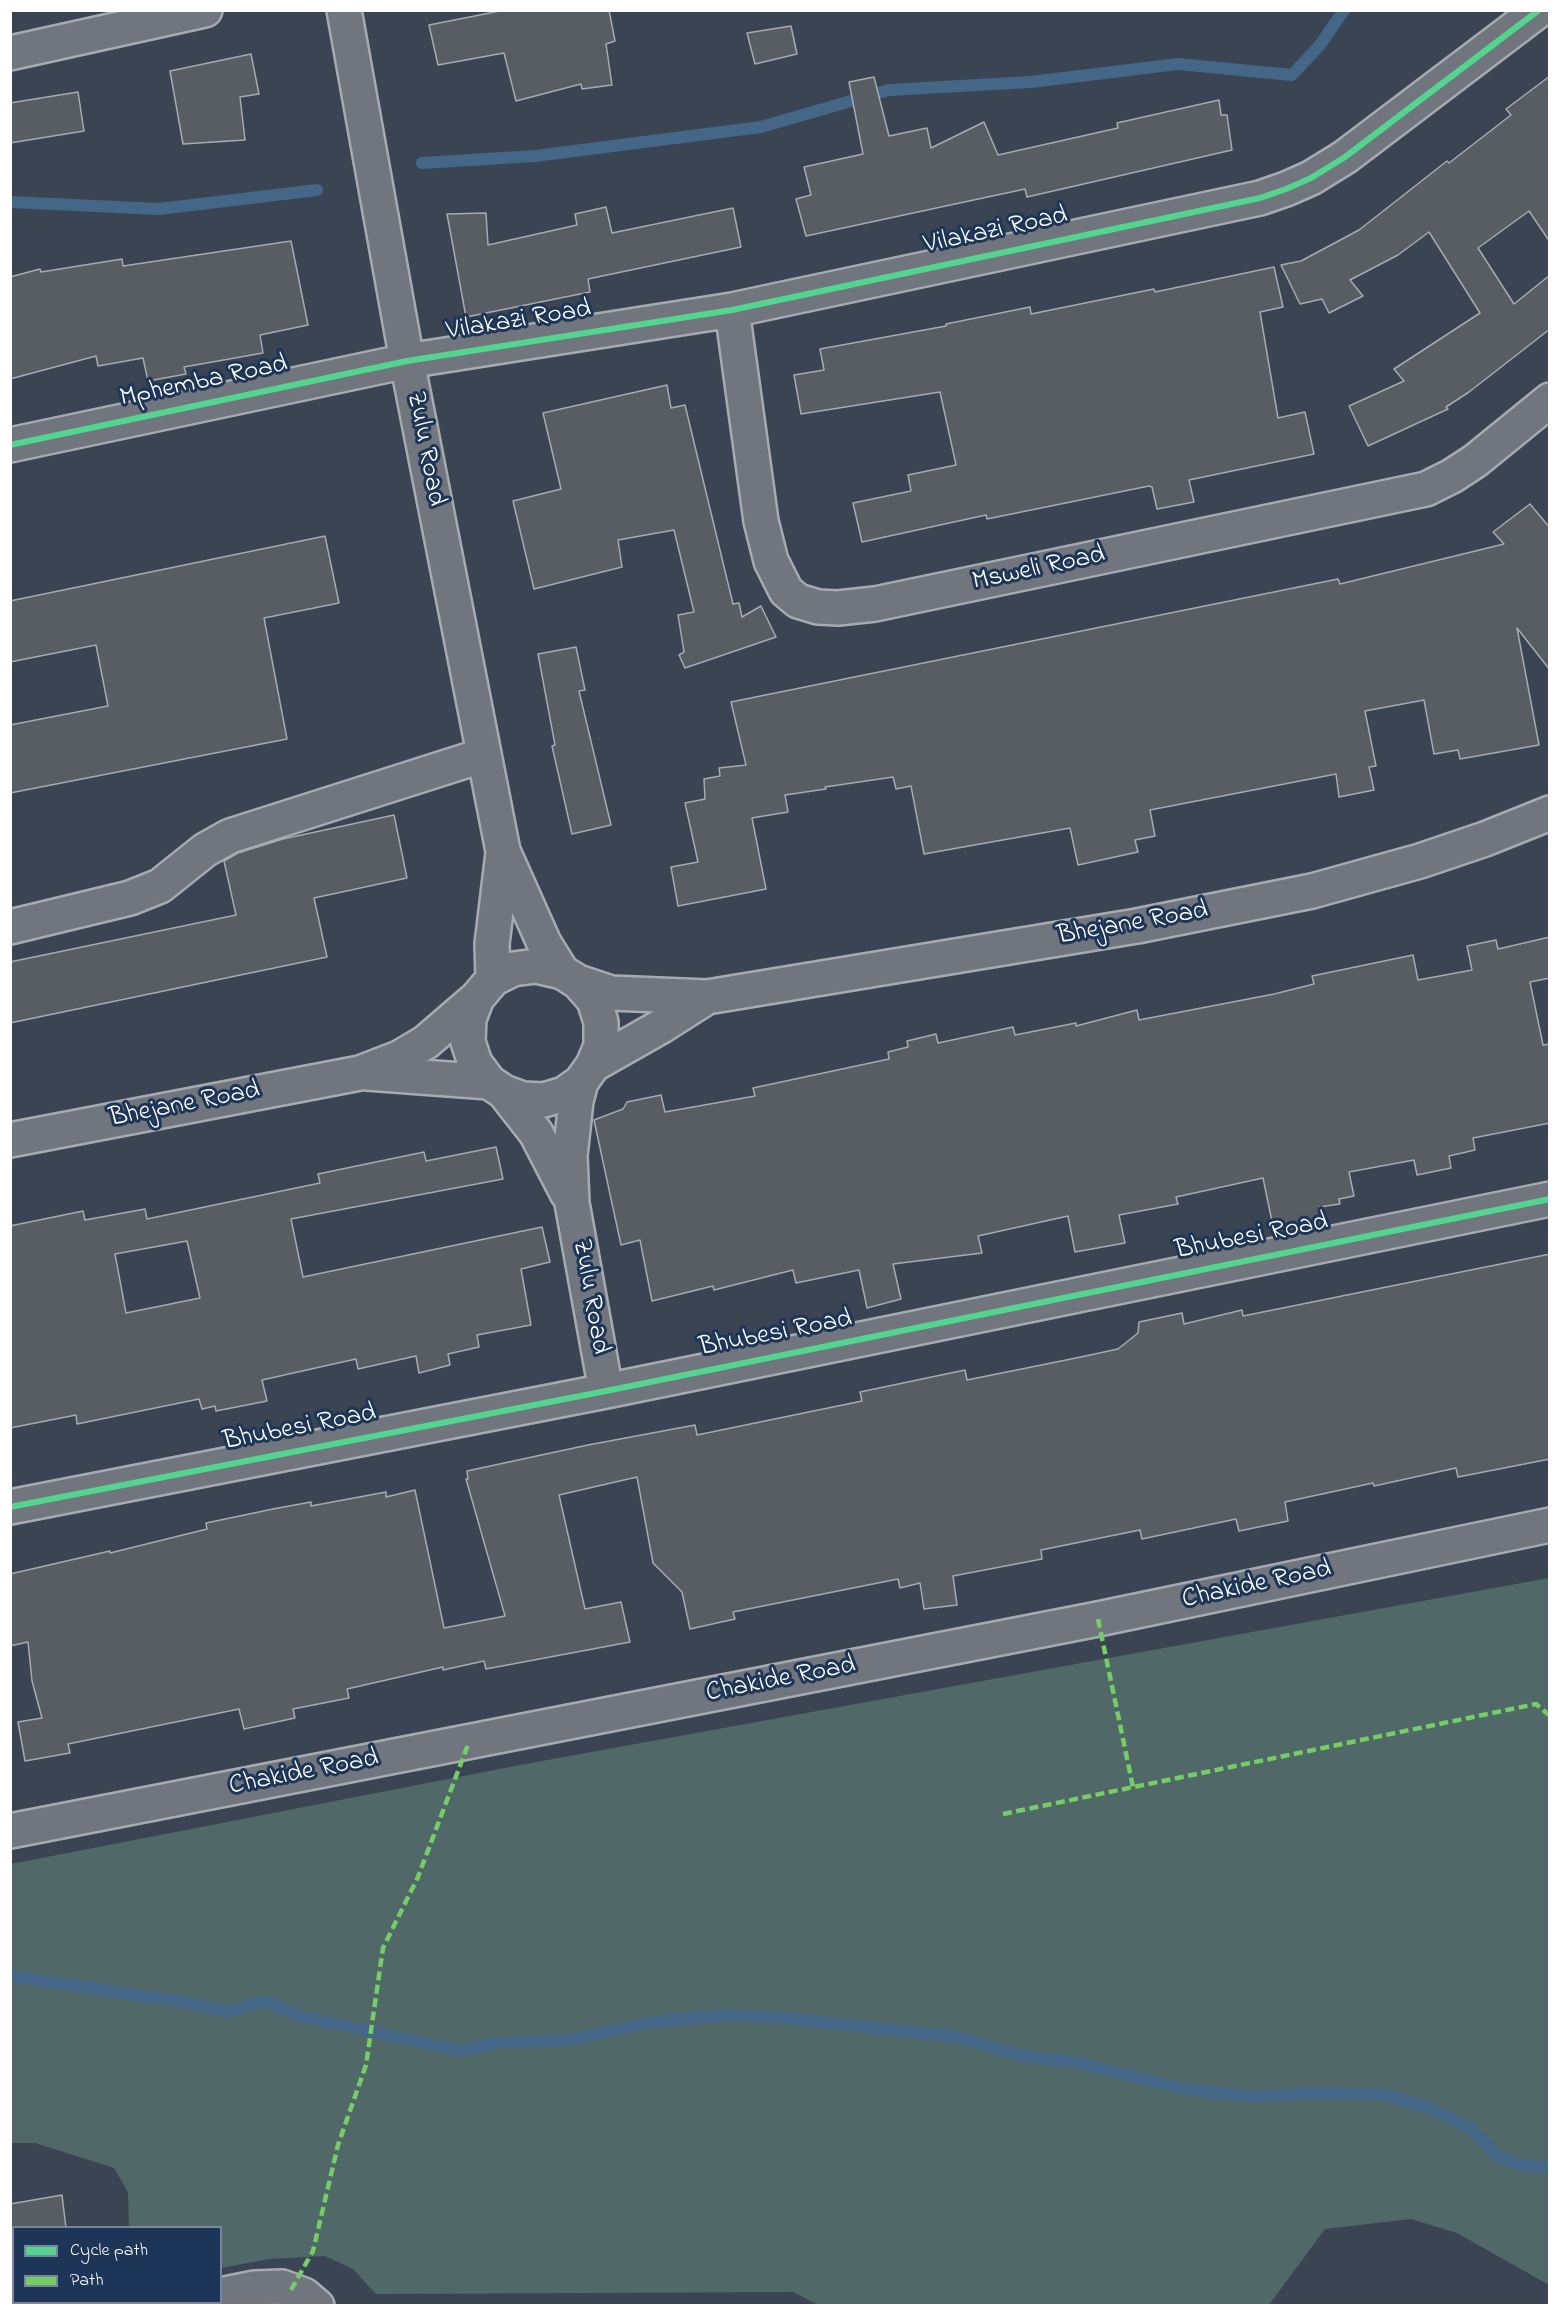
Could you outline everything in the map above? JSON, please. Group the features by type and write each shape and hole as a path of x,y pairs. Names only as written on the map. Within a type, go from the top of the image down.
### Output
{"street":[{"path":"11,50 205,10"},
{"name":"Zulu Road","path":"344,10 407,361 503,851 544,943 570,977"},
{"name":"Vilakazi Road","path":"407,361 732,310 1260,198 1311,178 1345,157 1539,10"},
{"name":"Msweli Road","path":"732,310 761,521 771,561 786,591 798,601 818,607 838,608 875,604 1426,489 1475,461 1550,400"},
{"name":"Mphemba Road","path":"10,445 407,361"},
{"path":"10,927 130,898 160,886 205,850 230,836 484,755"},
{"name":"Bhejane Road","path":"570,977 611,993 707,997 1137,926 1312,891 1420,861 1485,839 1550,813"},
{"name":"Zulu Road","path":"485,988 503,851"},
{"path":"536,966 570,977 594,1000 601,1022 601,1046 587,1074 564,1094 544,1100 523,1099 496,1087 475,1063 468,1042 469,1019 485,988 513,969 536,966"},
{"name":"Bhejane Road","path":"10,1140 360,1073 399,1058 426,1042 485,988"},
{"name":"Bhejane Road","path":"587,1074 707,997"},
{"name":"Bhejane Road","path":"360,1073 496,1087"},
{"name":"Zulu Road","path":"587,1074 576,1101 570,1156 572,1203 606,1390"},
{"name":"Zulu Road","path":"496,1087 536,1133 572,1203"},
{"name":"Bhubesi Road","path":"10,1507 606,1390 1550,1199"},
{"name":"Chakide Road","path":"10,1831 1098,1619 1550,1525"},
{"path":"222,2295 255,2288 282,2287 304,2295 317,2306"}],"green space":[{"path":"1549,1578 1549,2285 1457,2233 1411,2219 1325,2229 1269,2305 820,2306 793,2292 376,2294 353,2269 325,2256 269,2259 222,2268 222,2226 129,2226 128,2192 114,2168 35,2143 11,2143 11,1864 520,1765"}],"building":[{"path":"505,10 609,10 615,41 606,44 612,85 582,89 581,84 516,101 504,53 438,65 429,25"},
{"path":"791,26 797,54 755,64 747,33"},
{"path":"251,54 259,94 240,97 245,140 183,144 170,71"},
{"path":"1550,76 1550,242 1529,211 1478,248 1514,304 1550,275 1550,329 1469,392 1446,407 1448,409 1368,446 1349,406 1404,381 1394,369 1480,313 1429,232 1398,255 1350,280 1363,296 1329,313 1322,299 1300,304 1281,265 1301,261 1359,230 1447,161 1449,163 1511,115 1506,109"},
{"path":"874,77 889,136 927,128 931,148 984,122 998,155 1118,128 1117,123 1219,100 1221,115 1227,115 1232,150 1027,197 1025,189 806,236 796,199 811,195 804,167 863,154 849,82"},
{"path":"78,92 84,131 10,143 10,103"},
{"path":"606,207 612,233 733,208 741,247 588,279 590,292 466,317 447,214 486,213 488,245 577,225 575,214"},
{"path":"291,241 308,325 260,335 263,353 184,367 186,374 148,381 143,358 98,366 96,356 10,379 10,277 40,269 41,272 122,259 123,266"},
{"path":"1274,267 1283,307 1260,312 1278,418 1305,412 1314,454 1189,480 1194,502 1157,509 1152,487 1149,486 987,519 986,515 862,542 853,503 911,491 908,475 956,465 940,392 801,414 794,375 824,370 820,349 946,326 946,324 1030,307 1031,314 1154,289 1155,292"},
{"path":"667,385 671,408 685,405 733,604 739,603 742,617 761,606 776,637 685,668 679,655 684,652 678,615 694,612 674,530 618,540 622,567 534,589 513,501 561,489 543,413"},
{"path":"1530,504 1550,528 1550,670 1517,628 1539,745 1460,759 1458,750 1434,754 1424,700 1365,711 1376,766 1369,767 1374,790 1339,797 1336,774 1150,810 1155,836 1135,840 1138,852 1078,865 1070,828 924,854 911,786 896,789 893,777 825,787 826,789 785,795 788,812 752,818 766,889 678,906 671,867 698,862 685,803 705,799 704,779 720,776 719,768 746,765 731,702 1338,579 1340,584 1504,544 1493,532"},
{"path":"325,536 339,603 264,618 287,739 10,793 10,725 108,706 96,645 10,662 10,601"},
{"path":"576,647 585,690 579,691 611,825 572,834 552,746 555,745 538,654"},
{"path":"394,815 407,878 314,898 327,957 10,1023 10,962 236,915 224,861 238,853 283,839"},
{"path":"1550,937 1550,978 1530,982 1543,1045 1550,1044 1550,1123 1473,1138 1475,1150 1449,1156 1451,1168 1417,1175 1414,1160 1349,1172 1354,1196 1339,1199 1340,1204 1319,1207 1324,1226 1275,1236 1263,1178 1176,1197 1178,1204 1119,1215 1125,1243 1075,1252 1068,1216 978,1236 982,1253 893,1264 901,1299 867,1308 859,1270 796,1283 793,1270 714,1290 713,1286 652,1301 640,1240 621,1245 594,1120 623,1109 627,1102 661,1095 665,1112 755,1096 753,1088 889,1059 888,1052 908,1047 907,1041 936,1034 938,1043 1013,1027 1015,1035 1076,1023 1076,1026 1137,1010 1139,1020 1274,994 1314,984 1312,976 1413,955 1418,980 1472,970 1467,946 1496,940 1498,949"},
{"path":"496,1147 503,1179 291,1219 303,1277 542,1227 550,1262 521,1269 531,1325 477,1335 479,1347 448,1354 450,1365 419,1373 416,1356 358,1369 356,1359 262,1380 267,1401 216,1411 215,1406 202,1409 199,1399 77,1424 76,1415 10,1428 10,1226 83,1211 85,1220 145,1209 147,1219 320,1183 318,1174 424,1152 426,1161","holes":["187,1241 200,1298 126,1313 115,1254"]},
{"path":"1550,1254 1550,1459 1458,1477 1456,1468 1285,1502 1288,1521 1239,1531 1236,1519 1142,1539 1140,1530 1041,1550 1042,1559 953,1576 957,1605 924,1609 920,1583 900,1588 898,1579 733,1612 735,1619 690,1629 682,1592 653,1563 637,1477 559,1495 585,1609 621,1602 630,1642 486,1669 484,1661 443,1670 443,1667 347,1689 349,1698 293,1709 295,1718 244,1729 239,1709 68,1744 70,1753 25,1761 18,1722 42,1718 32,1681 28,1642 10,1646 10,1574 110,1551 110,1553 207,1529 206,1523 273,1509 311,1502 311,1506 386,1492 386,1497 415,1490 444,1628 505,1616 466,1479 468,1479 467,1471 695,1425 697,1435 862,1401 860,1392 965,1370 967,1380 1118,1349 1138,1333 1139,1322 1182,1313 1184,1324 1242,1310 1243,1316"},
{"path":"62,2195 66,2226 12,2226 10,2228 10,2204"}],"waterway":[{"path":"422,163 535,156 761,127 889,90 1031,82 1178,64 1292,75 1320,45 1344,10"},
{"path":"10,202 159,209 317,190"},
{"path":"10,1976 190,2003 230,2012 254,2003 268,2002 299,2016 462,2051 495,2043 569,2040 648,2023 725,2015 783,2018 958,2037 1022,2056 1075,2062 1184,2089 1258,2097 1306,2093 1383,2094 1432,2109 1470,2128 1498,2156 1520,2165 1550,2168"}],"marked path":[{"path":"1098,1619 1133,1787"},
{"path":"1003,1814 1536,1704 1550,1716"},
{"path":"291,2290 313,2251 338,2145 366,2065 383,1948 418,1877 469,1742"}],"cycle path":[{"path":"10,445 407,361 732,310 1260,198 1311,178 1345,157 1539,10"},
{"path":"10,1507 606,1391 1550,1199"}]}
